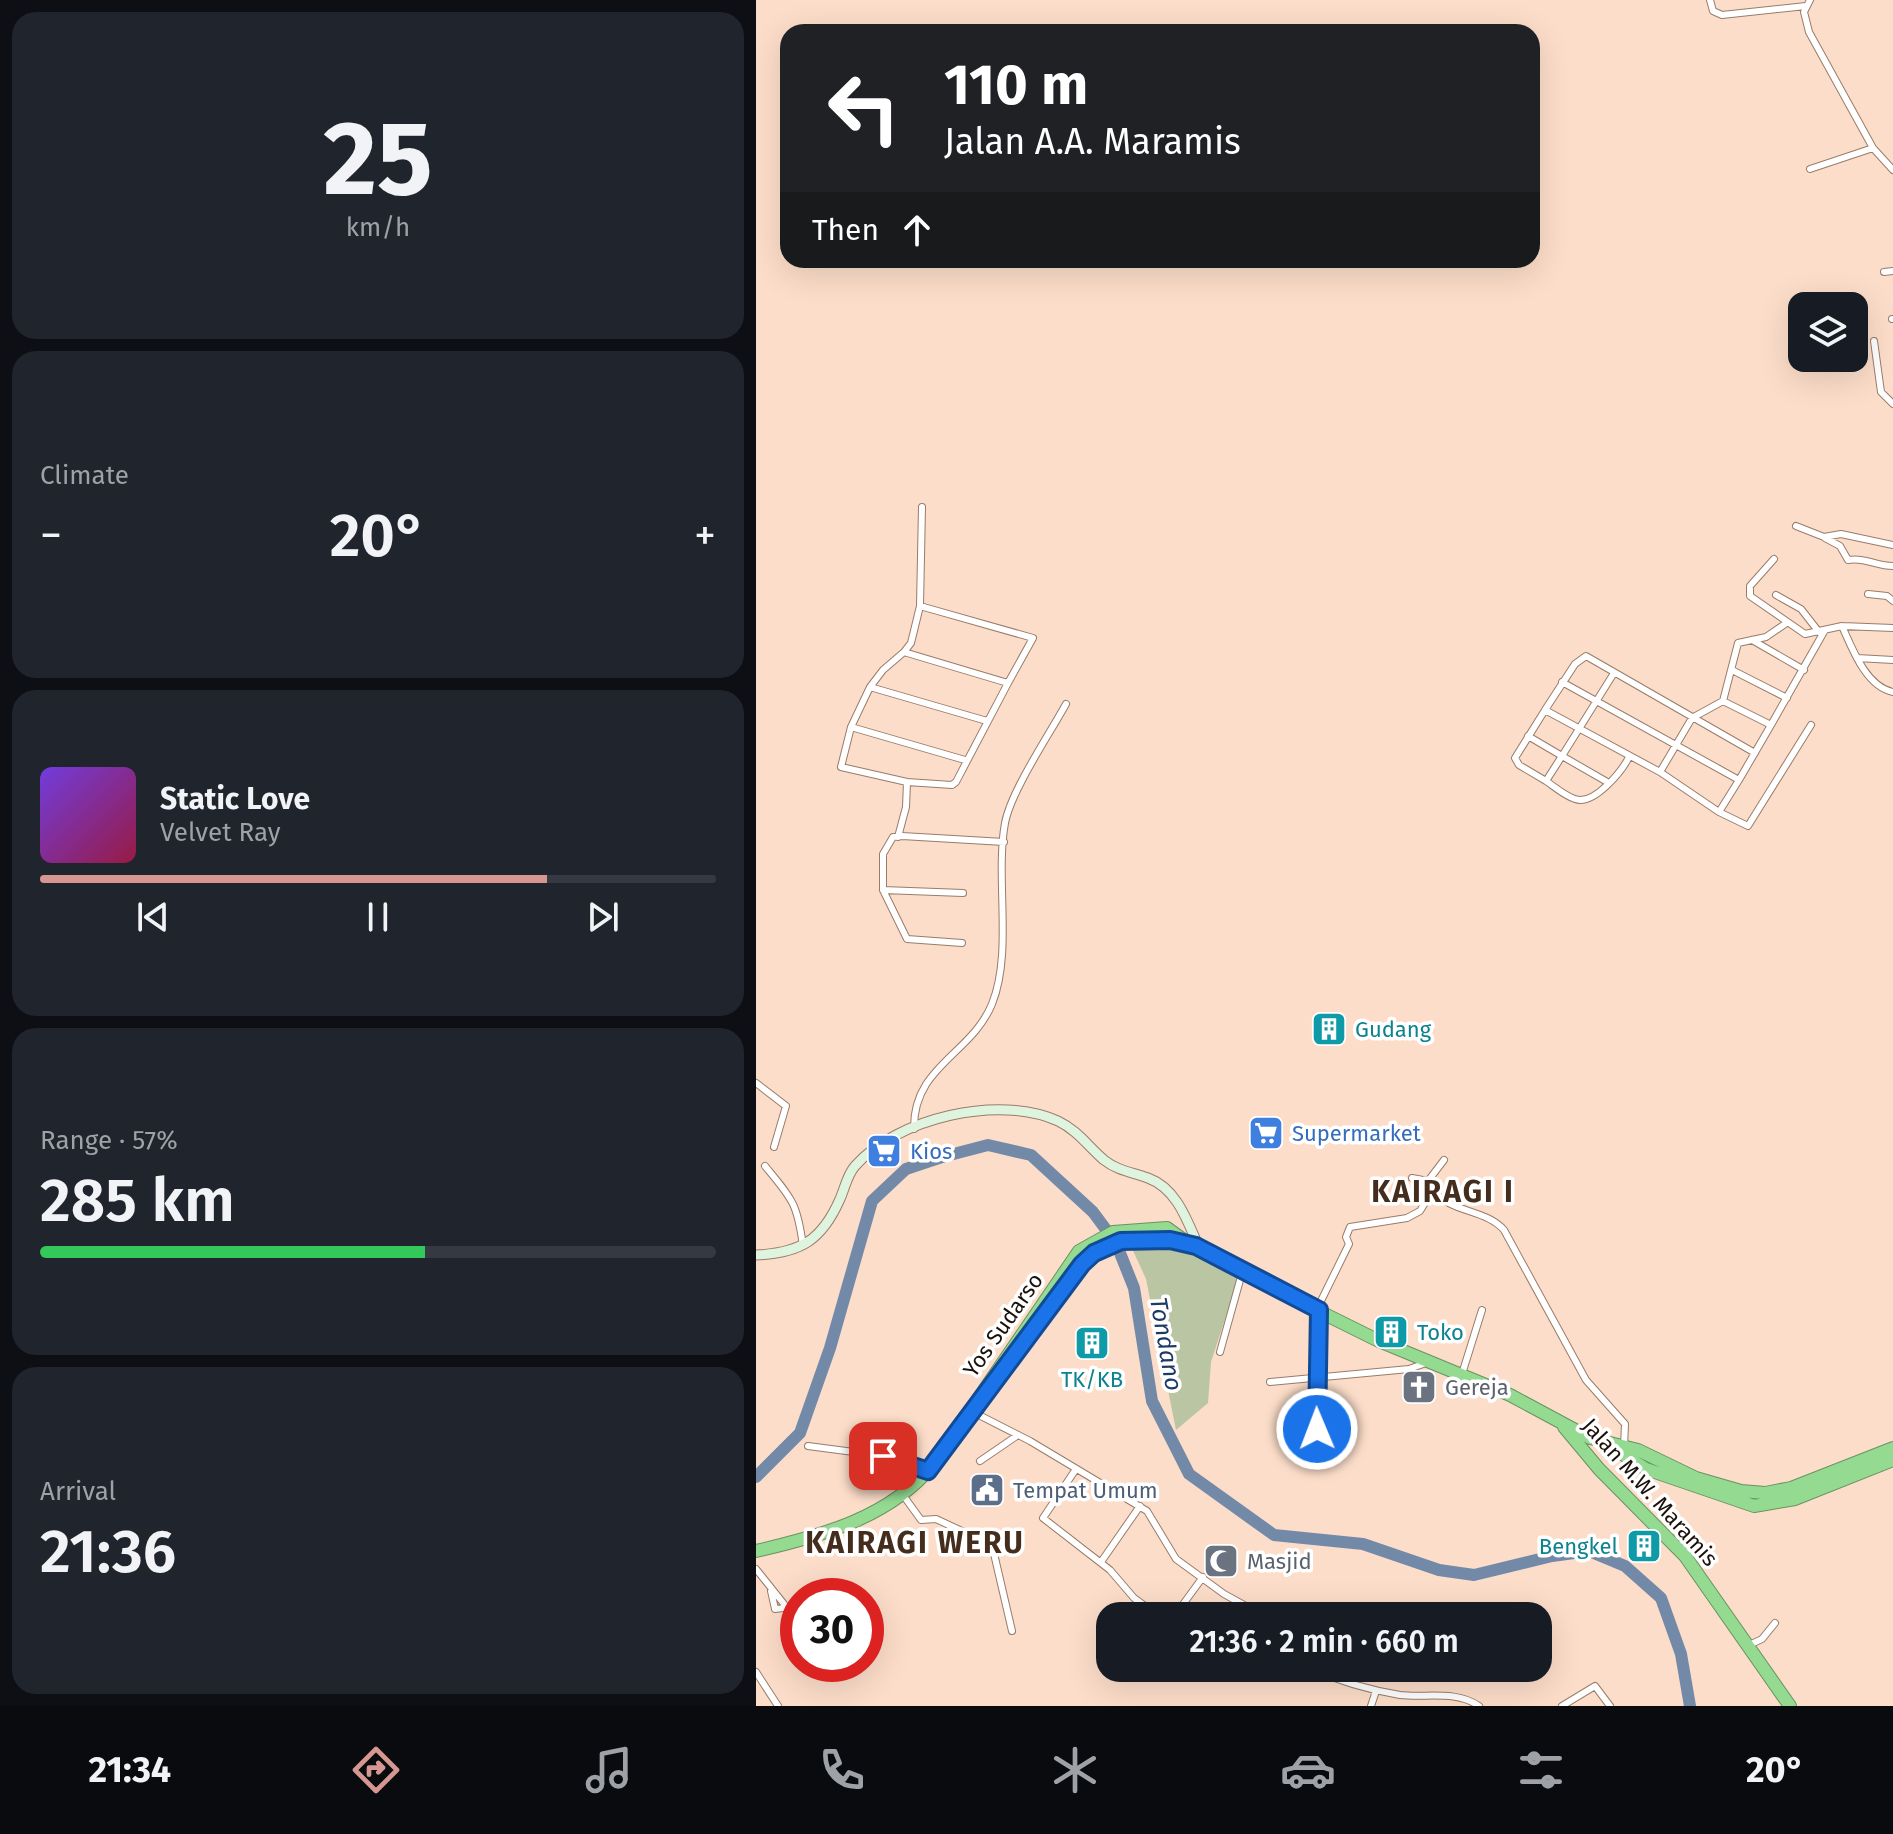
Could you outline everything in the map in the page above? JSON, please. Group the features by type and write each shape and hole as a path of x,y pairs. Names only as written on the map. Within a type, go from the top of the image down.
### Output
{"highway":[{"name":"Yos Sudarso","path":"756,1551 838,1528 903,1495 928,1471 973,1406 984,1398 1093,1247 1150,1234 1194,1247"},
{"path":"1194,1247 1318,1310 1429,1362 1462,1374 1618,1450 1656,1473 1754,1506 1795,1499 1893,1448"},
{"name":"Jalan M.W. Maramis","path":"1563,1424 1599,1469 1685,1556 1790,1706"},
{"path":"1599,1469 1618,1450"},
{"path":"1846,1474 1893,1460"}],"main road":[{"path":"756,1255 803,1246 819,1235 858,1163 889,1139 980,1109 1041,1114 1074,1130 1111,1166 1158,1183 1174,1197 1194,1247"}],"street":[{"path":"1710,0 1713,11 1722,15 1808,3 1804,16 1809,32 1873,148 1893,170"},
{"path":"1810,169 1873,148"},
{"path":"1884,272 1893,271"},
{"path":"1874,341 1881,392 1893,404"},
{"path":"920,606 1033,638 952,785 907,782 841,767 851,727 870,687 911,643 920,606 922,507"},
{"path":"1796,526 1840,546 1848,560 1861,558 1874,566 1893,566"},
{"path":"1824,537 1841,534 1893,545"},
{"path":"1774,559 1748,592 1785,624 1805,634 1842,626 1893,628"},
{"path":"1868,594 1887,596 1893,601"},
{"path":"1776,595 1801,609 1822,631"},
{"path":"1660,772 1692,718 1723,701 1735,647 1742,640 1773,634 1785,624"},
{"path":"1842,626 1857,658 1877,683 1893,692"},
{"path":"1719,812 1804,670 1822,631"},
{"path":"1752,640 1804,670"},
{"path":"904,652 1008,683"},
{"path":"1629,757 1621,774 1579,801 1516,762 1528,736 1562,682 1583,656 1755,753"},
{"path":"1857,658 1893,660"},
{"path":"1732,670 1787,698"},
{"path":"1546,781 1614,673"},
{"path":"1562,682 1739,780"},
{"path":"870,687 987,721"},
{"path":"1723,701 1771,725"},
{"path":"914,1129 916,1108 928,1078 980,1026 992,1004 999,957 1008,812 1066,704"},
{"path":"1545,710 1660,772 1719,812 1748,826 1811,725"},
{"path":"851,727 965,760"},
{"path":"1528,736 1609,783"},
{"path":"898,837 906,807 907,782"},
{"path":"962,943 907,939 883,890 883,854 893,837 1004,842"},
{"path":"883,890 963,893"},
{"path":"756,1083 786,1106 774,1147"},
{"path":"1428,1181 1444,1160"},
{"path":"765,1166 790,1196 798,1212 803,1246"},
{"path":"1412,1178 1428,1181"},
{"path":"1428,1181 1433,1190 1461,1209 1496,1221 1504,1230 1586,1380 1625,1424 1618,1450"},
{"path":"1318,1450 1318,1310 1349,1244 1346,1237 1350,1227 1407,1218 1420,1211 1433,1190"},
{"path":"1220,1352 1242,1273"},
{"path":"1462,1374 1482,1310"},
{"path":"1270,1382 1409,1369 1429,1362"},
{"path":"973,1406 1140,1506 1159,1526 1176,1559 1242,1602"},
{"path":"980,1461 1018,1435"},
{"path":"808,1446 892,1457 928,1471"},
{"path":"1076,1469 1043,1518 1101,1562 1134,1598 1162,1615 1173,1614 1203,1577"},
{"path":"903,1495 921,1520 936,1519 992,1545 1012,1631"},
{"path":"1101,1562 1140,1506"},
{"path":"756,1569 771,1591"},
{"path":"1747,1646 1762,1639 1775,1623"},
{"path":"756,1672 778,1706"},
{"path":"1350,1682 1376,1691 1415,1697 1453,1696 1479,1706"},
{"path":"1565,1705 1595,1686 1610,1706"},
{"path":"1371,1706 1376,1691"}],"green space":[{"path":"1171,1242 1240,1273 1211,1362 1208,1403 1176,1430 1146,1279 1130,1244"}],"waterway":[{"name":"Tondano","path":"756,1477 800,1433 830,1348 872,1201 906,1169 942,1157 988,1145 1031,1155 1093,1212 1116,1243 1134,1288 1152,1401 1189,1474 1274,1535 1363,1544 1439,1570 1474,1575 1552,1556 1589,1551 1625,1566 1661,1598 1681,1654 1690,1706"}],"place":[{"name":"Gudang","path":"1329,1029"},
{"name":"Supermarket","path":"1266,1133"},
{"name":"Kios","path":"884,1151"},
{"name":"Toko","path":"1391,1332"},
{"name":"TK/KB","path":"1092,1343"},
{"name":"Gereja","path":"1419,1387"},
{"name":"Tempat Umum","path":"987,1490"},
{"name":"Bengkel","path":"1644,1546"},
{"name":"Masjid","path":"1221,1561"}],"district":[{"name":"KAIRAGI I","path":"1443,1192"},
{"name":"KAIRAGI WERU","path":"915,1543"}],"route":[{"path":"883,1456 928,1471 972,1407 984,1398 1082,1264 1111,1244 1151,1239 1196,1246 1242,1273 1319,1310 1317,1429"}]}
